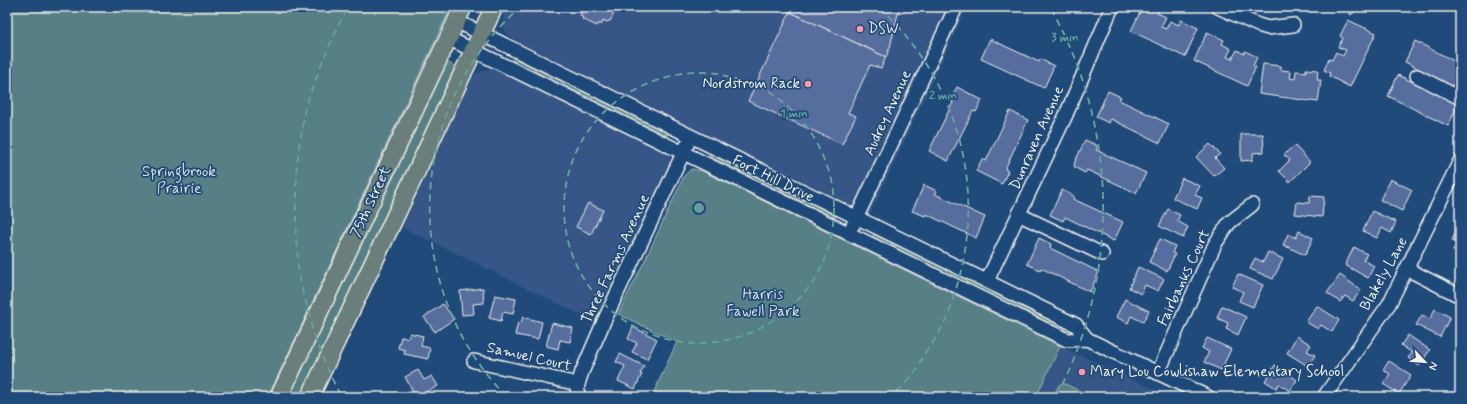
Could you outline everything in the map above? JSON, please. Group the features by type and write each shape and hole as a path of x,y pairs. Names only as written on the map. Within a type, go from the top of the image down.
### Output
{"main road":[{"name":"75th Street","path":"310,397 494,7"},
{"name":"75th Street","path":"279,397 459,14"}],"street":[{"name":"Audrey Avenue","path":"849,234 956,7"},
{"name":"Dunraven Avenue","path":"987,281 1020,215 1065,117 1112,7"},
{"path":"1218,7 1268,28 1293,25"},
{"name":"Fort Hill Drive","path":"459,14 481,33 1076,325 1086,339"},
{"name":"Fort Hill Drive","path":"448,38 1066,340 1086,339 1208,397"},
{"path":"1417,76 1460,98"},
{"name":"Three Farms Avenue","path":"577,391 604,321 691,136"},
{"name":"Blakely Lane","path":"1324,397 1389,304 1460,161"},
{"name":"Fairbanks Court","path":"1158,373 1215,244 1229,223 1252,205"},
{"path":"1020,215 1102,254"},
{"path":"1407,269 1460,296"},
{"name":"Samuel Court","path":"474,361 577,391"}],"shaded area":[{"path":"508,7 967,7 869,216 515,40 509,36 505,30 503,13"},
{"path":"488,69 500,70 666,150 668,154 670,164 595,322 402,227 471,79 476,74"},
{"name":"Mary Lou Cowlishaw Elementary School","path":"1060,346 1172,397 1036,397"}],"green space":[{"name":"Springbrook Prairie","path":"7,7 451,7 268,397 7,397"},
{"path":"513,57 670,133 666,135 512,60"},
{"path":"445,63 452,65 454,68 454,73 303,397 287,397"},
{"path":"712,152 837,214 836,217 831,216 711,157 710,155"},
{"name":"Harris Fawell Park","path":"691,169 702,171 1060,346 1036,397 664,397 653,394 677,342 618,314 684,176"},
{"path":"875,233 1080,333 1077,338 874,239 873,235"},
{"path":"1063,383 1093,397 1053,397 1059,385"}],"building":[{"path":"578,7 616,7 616,10 610,21 607,22 603,20 602,24 598,24 597,26 582,19 583,17 580,15 582,10"},
{"name":"DSW","path":"790,7 908,7 906,11 899,9 890,47 886,57 788,11"},
{"path":"1147,7 1152,7 1159,10 1157,13 1166,17 1161,27 1166,29 1170,21 1179,25 1181,20 1198,28 1185,57 1131,31 1141,10 1145,12"},
{"path":"1343,7 1360,7 1351,15"},
{"name":"Nordstrom Rack","path":"790,12 886,57 881,68 870,65 848,113 856,116 842,144 748,101"},
{"path":"1348,20 1376,33 1350,87 1329,76 1330,73 1324,70 1329,59 1332,60 1336,52 1343,56 1346,50 1338,47 1343,38 1340,36"},
{"path":"1207,32 1224,40 1222,44 1231,49 1227,57 1232,59 1237,50 1244,54 1245,51 1257,57 1253,66 1256,67 1247,86 1194,61"},
{"path":"990,39 1039,62 1040,59 1054,66 1044,88 981,59"},
{"path":"1415,41 1460,64 1460,90 1405,62"},
{"path":"1263,64 1281,66 1281,70 1291,71 1290,78 1295,79 1296,71 1306,72 1306,69 1318,70 1317,80 1321,80 1318,102 1259,94"},
{"path":"1398,75 1458,104 1448,126 1388,96"},
{"path":"957,87 982,100 976,112 973,111 948,161 929,151 953,102 950,101"},
{"path":"1108,91 1121,97 1119,100 1169,124 1160,143 1111,119 1109,123 1096,117"},
{"path":"1010,111 1028,120 1005,169 1008,171 1002,184 976,171 982,159 986,161"},
{"path":"1241,134 1263,134 1264,152 1253,153 1253,160 1241,161"},
{"path":"1085,140 1098,146 1096,150 1146,173 1136,193 1087,170 1085,173 1074,167"},
{"path":"1210,144 1220,154 1215,158 1224,168 1214,176 1196,157"},
{"path":"1294,145 1310,162 1290,182 1279,171 1290,160 1284,155"},
{"path":"1182,178 1200,186 1195,195 1202,198 1197,209 1173,198"},
{"path":"1390,179 1412,190 1402,211 1380,200"},
{"path":"924,185 937,191 935,194 985,217 976,238 926,214 925,216 912,211"},
{"path":"1062,190 1074,196 1073,199 1123,222 1114,241 1065,217 1063,221 1050,215"},
{"path":"1310,196 1324,197 1322,217 1295,214 1297,202 1309,203"},
{"path":"588,203 603,210 591,234 576,227"},
{"path":"1168,209 1180,215 1177,221 1188,227 1183,238 1159,226"},
{"path":"1372,211 1396,222 1391,233 1382,228 1377,238 1363,231"},
{"path":"1458,227 1460,228 1460,255 1453,251 1457,243 1452,240"},
{"path":"1299,231 1313,238 1305,255 1283,245 1288,234 1296,238"},
{"path":"1039,238 1051,244 1050,248 1099,272 1090,292 1041,268 1040,270 1027,264"},
{"path":"1160,239 1175,246 1172,253 1175,254 1167,271 1149,262"},
{"path":"1354,247 1367,254 1363,260 1374,266 1368,278 1345,265"},
{"path":"1268,252 1283,259 1273,279 1250,269 1255,258 1263,262"},
{"path":"1138,267 1164,279 1158,291 1145,285 1141,294 1129,288"},
{"path":"1238,274 1263,285 1253,307 1239,301 1243,292 1232,287"},
{"path":"1340,275 1361,290 1353,301 1345,296 1340,302 1327,293"},
{"path":"483,288 484,303 473,304 474,314 462,315 460,291"},
{"path":"495,295 516,299 513,314 503,312 501,321 489,318"},
{"path":"1125,299 1149,311 1143,322 1131,316 1128,323 1116,317"},
{"path":"443,304 454,319 435,332 424,317"},
{"path":"1222,306 1246,317 1238,335 1226,329 1228,323 1217,318"},
{"path":"1317,306 1339,320 1332,332 1321,325 1318,329 1306,322"},
{"path":"1435,309 1450,317 1440,337 1416,325 1422,315 1430,319"},
{"path":"523,317 542,322 538,339 515,335 518,322 521,323"},
{"path":"552,323 573,328 570,342 560,340 558,349 546,346"},
{"path":"633,327 657,339 647,359 632,352 637,343 628,339"},
{"path":"410,333 423,336 421,346 430,348 428,359 404,354 405,350 398,348 401,337 408,338"},
{"path":"1408,335 1430,350 1419,366 1408,358 1412,353 1401,345"},
{"path":"1297,336 1311,345 1307,351 1315,355 1308,366 1287,353"},
{"path":"1207,338 1231,349 1221,370 1204,362 1209,352 1202,348"},
{"path":"620,354 644,366 635,389 618,381 625,366 616,362"},
{"path":"1389,361 1411,375 1399,394 1383,384 1390,374 1383,370"},
{"path":"1275,365 1297,380 1290,391 1279,384 1276,388 1265,381"},
{"path":"418,370 424,380 432,376 438,386 416,397 405,377"},
{"path":"1451,392 1460,396 1460,397 1449,397"}],"place":[{"name":"DSW","path":"860,29"},
{"name":"Nordstrom Rack","path":"808,84"},
{"name":"Mary Lou Cowlishaw Elementary School","path":"1082,372"}]}
